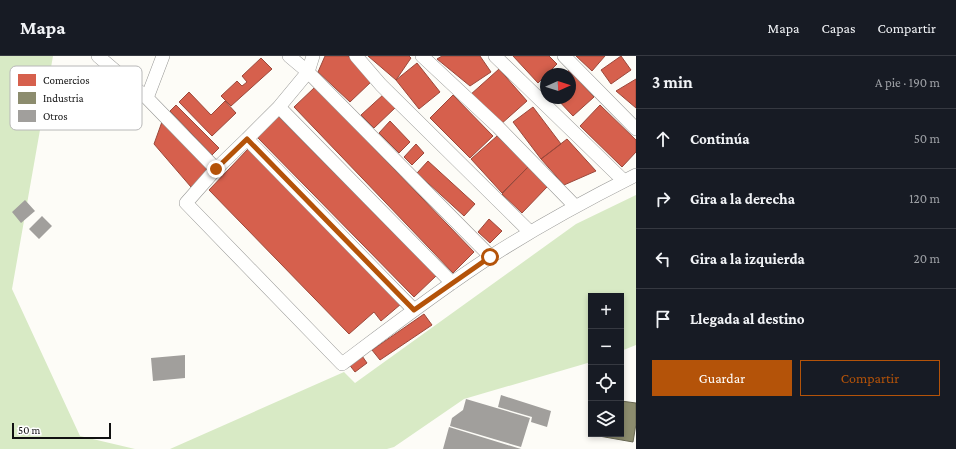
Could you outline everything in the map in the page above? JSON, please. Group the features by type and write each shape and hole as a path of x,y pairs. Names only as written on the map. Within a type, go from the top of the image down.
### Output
{"lane":[{"path":"98,56 110,66"},
{"path":"148,98 163,56"},
{"path":"289,56 308,72 490,257"},
{"path":"313,56 308,72 279,107 216,169 186,203 342,364 414,310 490,257 575,206 636,175"},
{"path":"356,56 381,85 530,232"},
{"path":"422,56 498,127 575,206"},
{"path":"495,56 624,181"},
{"path":"564,56 636,129"},
{"path":"142,93 216,169"},
{"path":"279,107 452,283"},
{"path":"247,139 414,310"}],"green space":[{"path":"0,56 53,56 51,66 10,66 10,130 40,130 12,289 80,436 135,449 0,449"},
{"path":"636,195 636,345 624,350 624,293 588,293 588,363 464,399 394,447 387,449 170,449 344,372 355,383 576,224"}],"building: Comercios":[{"path":"325,56 348,56 372,81 350,102 318,72"},
{"path":"368,56 409,56 411,58 396,80"},
{"path":"442,56 480,56 491,72 470,86 437,59"},
{"path":"513,56 549,56 557,64 553,68 540,68 540,81 538,83"},
{"path":"576,56 605,56 592,71"},
{"path":"621,56 631,70 611,84 601,70"},
{"path":"261,58 272,69 231,106 221,96 237,81 242,86 247,82 242,76"},
{"path":"417,63 440,92 419,109 396,80"},
{"path":"499,69 527,101 500,125 470,95"},
{"path":"576,78 594,97 573,116 562,104 576,104"},
{"path":"636,79 636,108 616,91"},
{"path":"315,87 474,252 453,273 294,107"},
{"path":"189,92 211,115 225,101 236,113 212,136 179,102"},
{"path":"384,94 396,107 374,128 361,115"},
{"path":"453,95 493,136 470,158 430,118"},
{"path":"176,105 219,148 212,155 170,111"},
{"path":"600,105 636,140 636,152 622,167 580,126"},
{"path":"533,107 561,144 541,159 513,122"},
{"path":"278,116 436,276 414,297 257,137"},
{"path":"163,119 209,170 191,187 154,144"},
{"path":"390,121 410,142 399,153 379,133"},
{"path":"497,136 528,167 502,193 471,159"},
{"path":"567,139 596,171 564,185 541,159"},
{"path":"416,144 424,153 412,165 404,157"},
{"path":"248,149 401,304 381,321 374,312 349,334 209,190"},
{"path":"428,161 475,204 464,216 417,173"},
{"path":"528,167 547,187 522,213 502,194"},
{"path":"489,219 502,231 490,243 478,232"},
{"path":"424,314 432,325 380,360 372,350"},
{"path":"360,353 367,363 355,372 348,363"}],"building: Industria":[{"path":"624,401 636,403 636,424 633,442 605,437 624,437"}],"building: Otros":[{"path":"25,200 35,211 21,223 12,212"},
{"path":"42,216 52,226 39,239 29,229"},
{"path":"185,355 185,378 153,381 151,358"},
{"path":"501,395 551,411 547,427 531,422 532,417 498,407"},
{"path":"466,399 530,418 521,447 450,426 452,418 463,410"},
{"path":"449,427 521,449 443,449"}],"route":[{"path":"216,169 247,139 414,310 490,257"}]}
